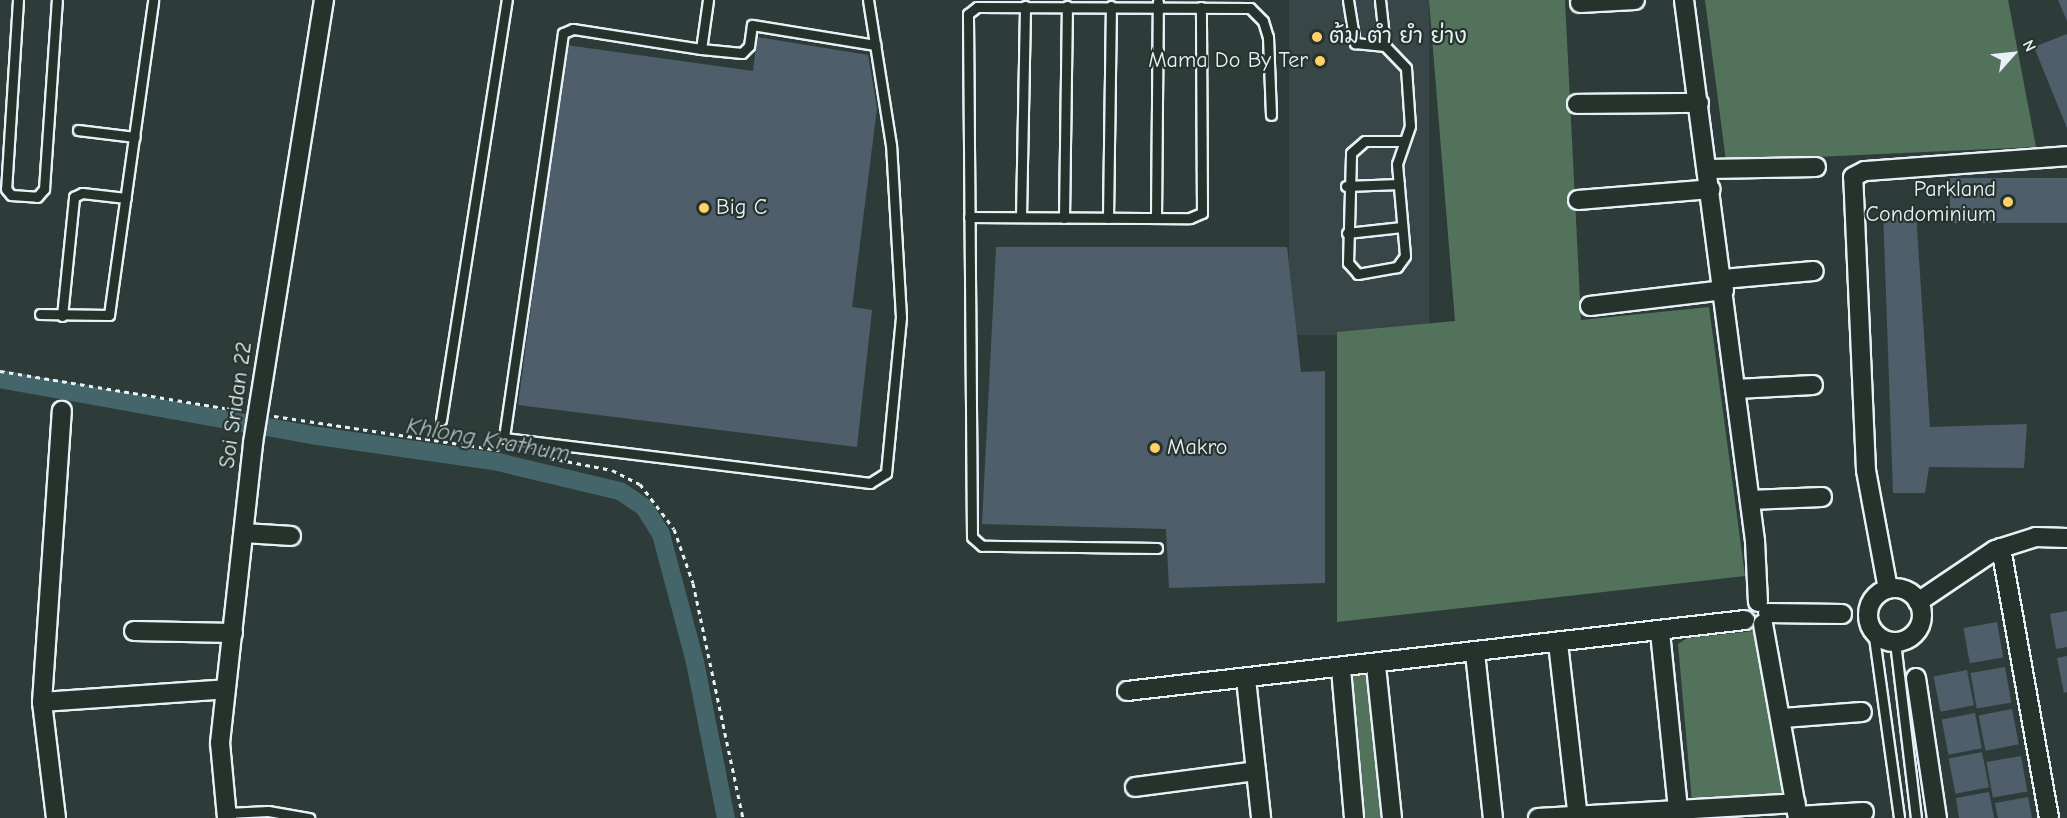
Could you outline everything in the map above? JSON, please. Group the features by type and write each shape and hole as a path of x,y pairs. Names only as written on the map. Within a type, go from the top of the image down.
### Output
{"street":[{"name":"Soi Sridan 22","path":"227,815 220,768 225,689 253,443 324,0"},
{"path":"1580,3 1635,0"},
{"path":"1684,0 1709,170 1763,613 1783,718 1797,812"},
{"path":"1577,104 1699,103"},
{"path":"1888,589 1866,470 1853,177 1864,171 2067,156"},
{"path":"1709,170 1816,167"},
{"path":"1578,200 1711,189"},
{"path":"1590,306 1814,271"},
{"path":"1736,389 1813,385"},
{"path":"56,818 42,702 62,411"},
{"path":"1750,500 1822,497"},
{"path":"244,533 291,536"},
{"path":"1918,602 2001,548 2036,537 2067,538"},
{"path":"2001,548 2049,818"},
{"path":"1888,589 1905,591 1918,602 1922,618 1916,632 1894,642 1873,630 1870,606 1888,589"},
{"path":"1763,613 1842,614"},
{"path":"1126,691 1376,666 1745,620 1752,626 1763,613"},
{"path":"134,631 233,633"},
{"path":"1660,632 1689,812"},
{"path":"1558,643 1578,817"},
{"path":"1475,653 1493,818"},
{"path":"1376,666 1392,818"},
{"path":"1341,669 1354,818"},
{"path":"1916,678 1937,818"},
{"path":"1246,679 1261,818"},
{"path":"42,702 225,689"},
{"path":"1783,718 1862,712"},
{"path":"1135,787 1256,771"},
{"path":"1538,818 1689,812 1864,812"}],"lane":[{"path":"18,0 6,189 11,195 37,197 44,189 57,0"},
{"path":"39,314 109,315 153,0"},
{"path":"441,420 507,0"},
{"path":"701,49 708,0"},
{"path":"868,0 891,145 901,317 889,467 870,483 502,436 563,33 573,29 701,49 742,53 749,46 752,25 875,45"},
{"path":"1348,0 1355,43 1385,46"},
{"path":"1380,0 1385,46 1406,68 1410,126 1397,164 1402,227 1402,264 1358,274 1348,263 1346,186 1351,153 1358,144 1403,141"},
{"path":"1157,548 982,546 974,541 968,14 977,7 1025,6 1035,3 1111,6 1158,3 1250,8 1263,21 1271,115"},
{"path":"1156,218 1158,3"},
{"path":"1021,217 1025,6"},
{"path":"1064,218 1067,6"},
{"path":"1108,218 1111,6"},
{"path":"969,217 1195,217 1204,210 1201,7"},
{"path":"78,130 135,136"},
{"path":"1346,186 1399,184"},
{"path":"62,316 74,197 82,193 126,198"},
{"path":"1347,233 1402,227"},
{"path":"1873,630 1899,818"},
{"path":"1894,642 1916,818"},
{"path":"227,815 268,811 309,818"}],"path":[{"path":"0,371 258,416 509,452"},
{"path":"544,457 612,470 640,484 674,529 693,583 743,818"}],"shaded area":[{"path":"1289,0 1429,0 1429,335 1289,335"}],"green space":[{"path":"1429,0 1565,0 1581,320 1709,307 1745,576 1337,622 1337,332 1455,321"},
{"path":"1705,0 2008,0 2036,147 1726,161"},
{"path":"1754,631 1787,794 1692,802 1678,644 1687,638"},
{"path":"1369,674 1382,817 1361,818 1348,676"}],"building":[{"path":"2058,0 2067,0 2067,21"},
{"path":"2067,34 2067,128 2034,47"},
{"name":"Big C","path":"757,37 868,55 877,108 852,307 872,310 857,447 518,405 566,45 753,71"},
{"name":"Parkland Condominium","path":"1950,178 2067,178 2067,223 1950,223"},
{"path":"1883,209 1916,213 1930,427 2027,424 2024,468 1929,467 1925,493 1893,493"},
{"name":"Makro","path":"996,247 1287,247 1301,372 1325,371 1325,583 1169,588 1166,529 982,524"},
{"path":"2067,611 2067,647 2056,649 2050,614"},
{"path":"1997,622 2003,657 1970,663 1964,628"},
{"path":"2067,656 2067,692 2064,693 2057,658"},
{"path":"2005,667 2011,702 1977,709 1971,673"},
{"path":"1967,670 1974,705 1940,712 1934,676"},
{"path":"2012,709 2019,744 1985,751 1979,715"},
{"path":"1975,713 1982,748 1948,755 1942,719"},
{"path":"1982,752 1989,787 1955,794 1949,758"},
{"path":"2021,756 2027,791 1993,798 1987,762"},
{"path":"1989,792 1994,818 1959,818 1956,798"},
{"path":"2028,797 2032,818 1998,818 1995,803"}],"waterway":[{"name":"Khlong Krathum","path":"0,379 318,436 498,462 620,491 644,507 661,534 695,662 726,818"}],"place":[{"name":"ต้ม ตำ ยำ ย่าง","path":"1317,37"},
{"name":"Mama Do By Ter","path":"1320,61"},
{"name":"Parkland Condominium","path":"2008,202"},
{"name":"Big C","path":"704,208"},
{"name":"Makro","path":"1155,448"}]}
